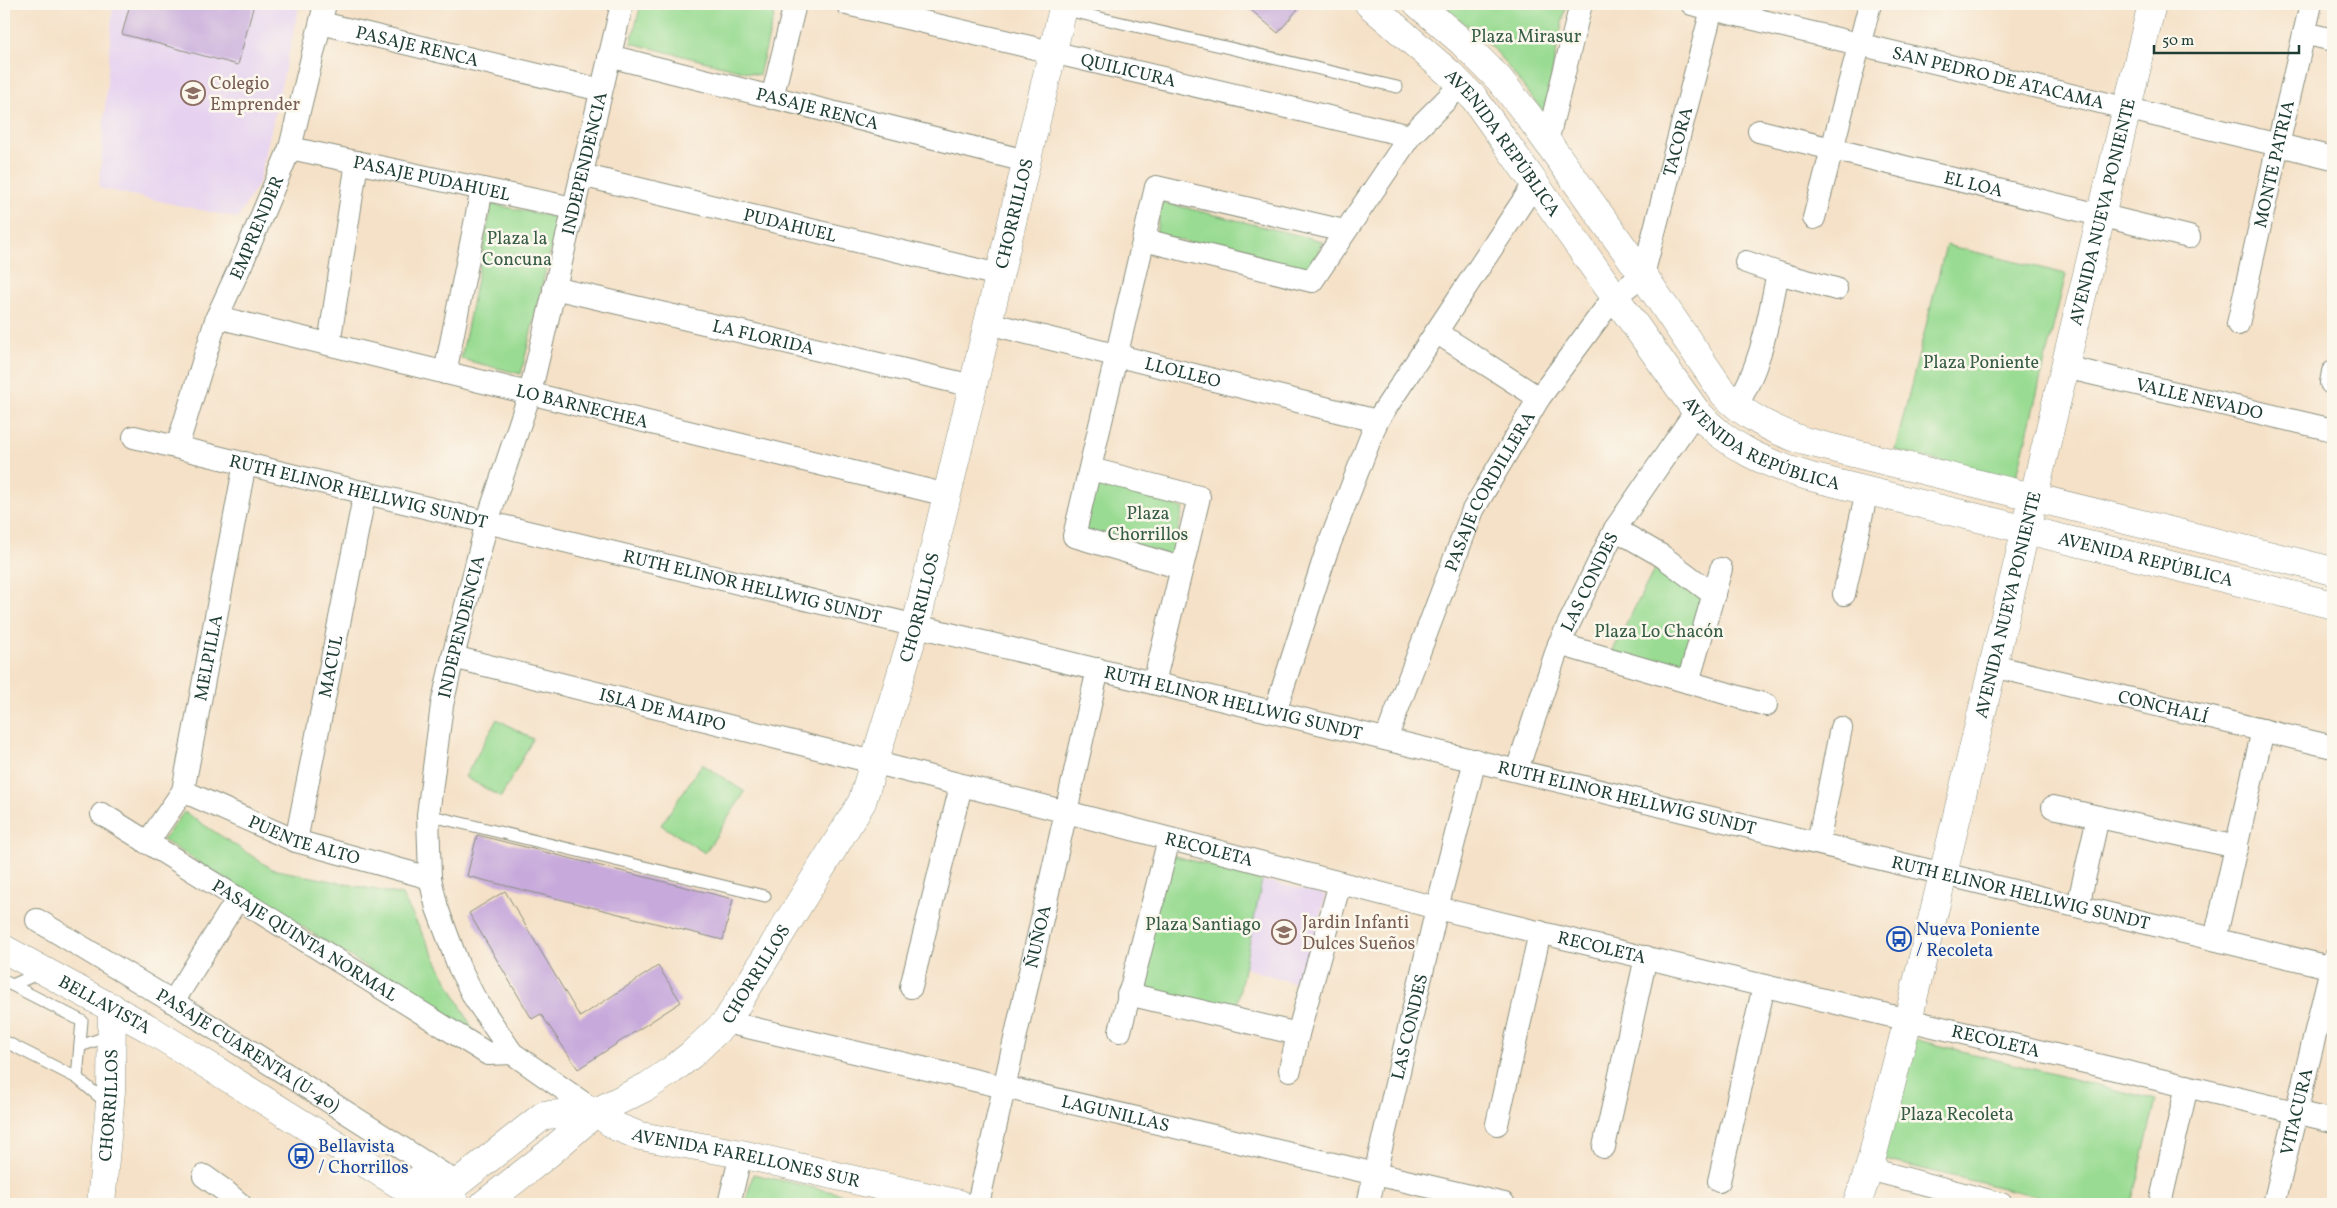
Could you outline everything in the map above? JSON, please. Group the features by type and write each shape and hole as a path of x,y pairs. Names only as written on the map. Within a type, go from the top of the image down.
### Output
{"street":[{"name":"INDEPENDENCIA","path":"596,1112 512,1052 492,1026 459,968 447,938 430,878 428,815 442,705 453,657 487,522 530,393 622,4"},
{"path":"772,98 795,4"},
{"name":"QUILICURA","path":"846,4 1410,136"},
{"name":"AVENIDA REPÚBLICA","path":"1369,4 1461,85 1489,118 1696,411 1709,426 1725,439 1764,461 1794,472 2333,605"},
{"name":"AVENIDA REPÚBLICA","path":"1418,4 1464,43 1499,79 1643,275 1714,379 1736,406 1765,424 1804,441 2333,571"},
{"path":"1547,142 1581,4"},
{"path":"1814,218 1870,4"},
{"name":"AVENIDA NUEVA PONIENTE","path":"1857,1204 1869,1170 1908,1020 2152,4"},
{"name":"MONTE PATRIA","path":"2238,324 2311,4"},
{"name":"SAN PEDRO DE ATACAMA","path":"1702,6 1745,10 1860,44 2333,158"},
{"name":"TACORA","path":"1643,275 1702,6"},
{"name":"CHORRILLOS","path":"484,1204 548,1154 596,1112 639,1090 672,1070 726,1022 862,802 916,625 1063,7"},
{"name":"PASAJE RENCA","path":"323,14 601,90"},
{"name":"EMPRENDER","path":"177,447 217,317 290,148 323,14"},
{"path":"2304,33 2333,40"},
{"name":"PASAJE RENCA","path":"609,56 1026,161"},
{"path":"1144,240 1312,281 1344,230 1410,136 1461,85"},
{"name":"EL LOA","path":"1759,131 2189,236"},
{"name":"PASAJE PUDAHUEL","path":"290,148 573,208"},
{"path":"329,344 357,162"},
{"name":"PUDAHUEL","path":"581,175 999,276"},
{"path":"1275,712 1326,553 1377,421 1536,183"},
{"path":"1181,568 1074,536 1156,187 1344,230"},
{"path":"445,372 482,189"},
{"path":"1746,262 1836,289"},
{"path":"1736,406 1753,377 1758,363 1778,273"},
{"name":"PASAJE CORDILLERA","path":"1386,739 1472,510 1539,398 1614,296 1643,275"},
{"name":"LA FLORIDA","path":"554,288 973,386"},
{"name":"LO BARNECHEA","path":"217,317 947,495"},
{"name":"LLOLLEO","path":"988,323 1377,421"},
{"path":"1436,332 1539,398"},
{"name":"VALLE NEVADO","path":"2065,367 2333,430"},
{"name":"LAS CONDES","path":"1517,770 1559,644 1614,529 1696,411"},
{"name":"RUTH ELINOR HELLWIG SUNDT","path":"134,436 2215,939 2333,965"},
{"name":"MELPILLA","path":"147,842 183,791 245,463"},
{"path":"1091,469 1199,497 1154,683"},
{"path":"1844,594 1867,491"},
{"name":"MACUL","path":"296,841 365,492"},
{"path":"1614,529 1662,556 1714,595"},
{"path":"1688,682 1721,570"},
{"path":"1559,644 1766,705"},
{"name":"ISLA DE MAIPO","path":"453,657 873,762"},
{"name":"CONCHALÍ","path":"1994,666 2333,747"},
{"name":"ÑUÑOA","path":"978,1204 1098,669"},
{"path":"1818,843 1841,728"},
{"path":"2215,939 2263,730"},
{"name":"LAS CONDES","path":"1368,1204 1437,908 1475,760"},
{"name":"RECOLETA","path":"873,762 1437,908 2333,1121"},
{"path":"911,987 961,786"},
{"name":"PUENTE ALTO","path":"183,791 296,841 430,878"},
{"path":"2053,807 2237,847"},
{"name":"PASAJE QUINTA NORMAL","path":"102,814 488,1054 512,1052"},
{"path":"2078,906 2098,817"},
{"path":"1120,1030 1169,839"},
{"path":"1290,1070 1298,1034 1340,883"},
{"path":"173,1002 238,898"},
{"name":"PASAJE CUARENTA (U-40)","path":"36,920 173,1002 446,1197"},
{"path":"1497,1124 1540,932"},
{"name":"BELLAVISTA","path":"4,949 112,1007 203,1062 446,1197"},
{"path":"1604,1147 1646,958"},
{"name":"VITACURA","path":"2274,1204 2333,965"},
{"path":"1718,1181 1764,986"},
{"path":"1128,994 1298,1034"},
{"name":"CHORRILLOS","path":"101,1204 110,1105 112,1007"},
{"name":"LAGUNILLAS","path":"726,1022 1504,1204"},
{"path":"2160,1204 2187,1086"},
{"name":"CHORRILLOS","path":"446,1197 544,1115 596,1112"},
{"name":"AVENIDA FARELLONES SUR","path":"596,1112 616,1127 640,1136 741,1154 959,1204"},
{"path":"730,1204 741,1154"},
{"path":"1869,1170 2001,1204"},
{"path":"204,1176 240,1204"}],"lane":[{"path":"1063,7 1397,87"},
{"path":"428,815 765,896"},
{"path":"7,981 44,971"},
{"path":"7,981 82,1022 77,1078"},
{"path":"80,1046 112,1034"},
{"path":"4,1041 77,1078 110,1105"}],"shaded area":[{"name":"Colegio Emprender","path":"113,4 300,4 259,182 238,218 99,188"},
{"name":"Jardin Infanti Dulces Sueños","path":"1262,880 1326,895 1304,986 1245,968"}],"green space":[{"path":"641,4 777,4 759,75 631,43"},
{"name":"Plaza Mirasur","path":"1442,4 1566,4 1544,113 1495,50"},
{"path":"1162,202 1322,241 1310,274 1156,234"},
{"name":"Plaza la Concuna","path":"492,204 558,218 521,374 461,359"},
{"name":"Plaza Poniente","path":"1946,245 2066,274 2016,480 1895,450"},
{"name":"Plaza Chorrillos","path":"1096,484 1183,508 1173,556 1085,531"},
{"name":"Plaza Lo Chacón","path":"1655,568 1702,597 1680,672 1612,652"},
{"path":"497,719 533,739 501,797 465,777"},
{"path":"702,764 745,792 705,853 661,825"},
{"path":"184,812 272,869 402,895 476,1035 163,840"},
{"name":"Plaza Santiago","path":"1168,854 1262,880 1236,1009 1140,988"},
{"name":"Plaza Recoleta","path":"1910,1038 2156,1100 2131,1204 2070,1204 1881,1159"},
{"path":"753,1174 886,1204 745,1204"}],"building":[{"path":"130,4 254,4 238,65 122,34"},
{"path":"1244,4 1302,4 1278,33"},
{"path":"477,835 733,899 723,940 467,876"},
{"path":"505,891 580,1017 658,966 681,1002 578,1069 541,1014 532,1019 469,913"}],"place":[{"name":"Colegio Emprender","path":"193,93"},
{"name":"Jardin Infanti Dulces Sueños","path":"1284,932"},
{"name":"Nueva Poniente / Recoleta","path":"1899,939"},
{"name":"Bellavista / Chorrillos","path":"301,1156"}]}
